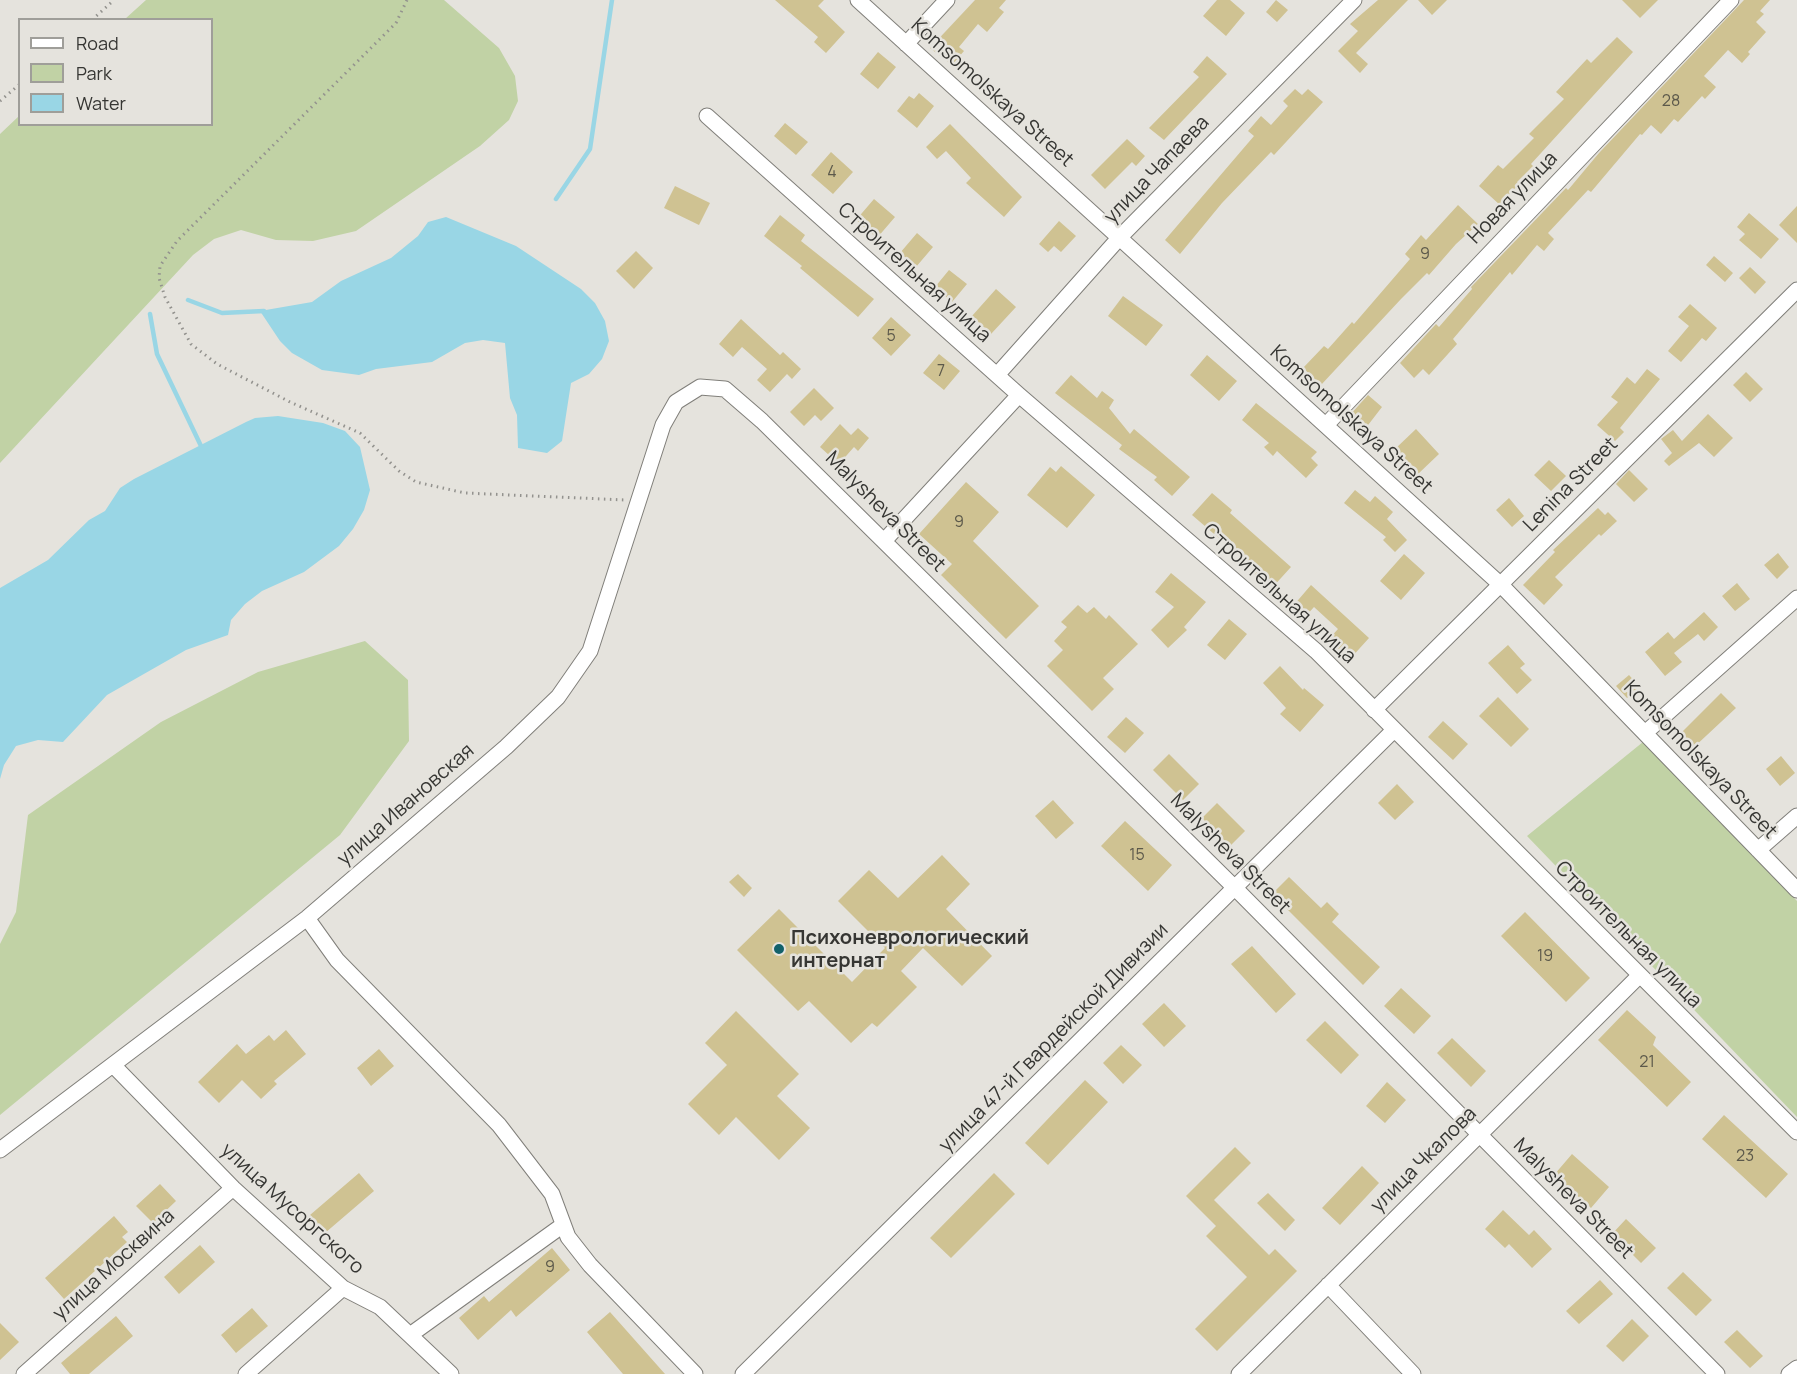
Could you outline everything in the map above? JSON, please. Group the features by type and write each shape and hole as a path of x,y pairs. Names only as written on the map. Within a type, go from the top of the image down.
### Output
{"street":[{"name":"Komsomolskaya Street","path":"858,0 1501,585 1797,890"},
{"path":"906,44 947,0"},
{"name":"улица Чапаева","path":"997,375 1120,237 1354,0"},
{"name":"Новая улица","path":"1326,425 1731,0"},
{"name":"Строительная улица","path":"707,116 997,375 1316,651 1797,1132"},
{"name":"Lenina Street","path":"1374,710 1797,290"},
{"name":"улица Ивановская","path":"0,1150 307,918 506,747 558,697 590,651 663,425 676,402 700,387"},
{"name":"Malysheva Street","path":"700,387 725,389 762,421 1235,888 1717,1374"},
{"path":"884,541 1019,394"},
{"path":"1645,733 1797,598"},
{"name":"улица 47-й Гвардейской Дивизии","path":"743,1374 1394,730"},
{"path":"1758,850 1797,816"},
{"path":"307,918 337,960 499,1125 552,1194 568,1237 590,1264 695,1374"},
{"name":"улица Чкалова","path":"1239,1374 1639,976"},
{"name":"улица Мусоргского","path":"113,1065 233,1188 343,1288 380,1307 451,1374"},
{"name":"улица Москвина","path":"24,1374 233,1188"},
{"path":"410,1335 563,1225"},
{"path":"1328,1285 1413,1374"},
{"path":"246,1374 343,1288"},
{"path":"1790,1374 1797,1368"}],"path":[{"path":"94,18 114,0"},
{"path":"407,0 396,23 177,241 160,266 159,278 165,297 191,345 217,364 290,402 360,433 399,471 416,482 465,492 639,501"},
{"path":"0,101 18,86"}],"green space":[{"path":"146,0 444,0 499,48 515,76 518,101 509,120 480,146 356,231 313,241 276,240 241,230 214,239 193,255 0,463 0,134 18,117 18,126 213,126 213,18 126,18"},
{"path":"365,641 408,680 409,741 340,835 0,1115 0,944 16,912 28,815 161,722 258,672"},
{"path":"1643,742 1797,901 1797,1117 1527,836"}],"water":[{"path":"446,217 516,246 581,289 595,303 605,321 609,341 602,359 589,374 571,383 562,441 547,453 518,448 517,415 510,398 505,343 483,340 465,343 432,362 376,369 359,375 322,370 292,353 280,341 260,311 312,302 341,281 391,258 418,236 428,222"},
{"path":"278,416 323,423 345,431 360,447 370,490 364,510 353,529 339,546 304,572 262,591 245,604 231,620 228,635 186,650 107,695 63,742 38,740 16,746 4,765 0,779 0,588 48,560 89,520 105,511 120,488 134,479 255,418"}],"building":[{"path":"775,0 824,0 818,6 845,32 826,53 814,42 818,37"},
{"path":"975,0 1006,0 999,8 1004,12 987,32 978,24 959,47 964,51 952,65 930,48"},
{"path":"1217,0 1230,0 1245,13 1226,36 1203,16"},
{"path":"1276,0 1288,10 1277,22 1266,12"},
{"path":"1378,0 1408,0 1356,53 1368,64 1360,73 1338,51 1358,31 1350,24"},
{"path":"1418,0 1447,0 1432,15"},
{"path":"1622,0 1658,0 1640,18"},
{"path":"1744,0 1770,0 1760,11 1764,14 1756,22 1766,32 1748,52 1750,54 1742,63 1728,50 1704,76 1716,87 1705,99 1702,96 1678,122 1674,119 1661,134 1651,125 1642,135 1640,134 1591,192 1588,190 1548,233 1554,239 1544,251 1537,245 1512,275 1510,272 1453,339 1457,344 1429,375 1423,369 1414,378 1400,363 1436,324 1439,327 1472,289 1471,287 1566,188 1568,190 1599,153"},
{"path":"1617,37 1633,52 1531,164 1533,166 1517,182 1519,184 1500,205 1479,186 1498,165 1503,169 1534,138 1529,134 1564,99 1556,92 1587,59 1591,63"},
{"path":"878,52 896,67 878,89 860,74"},
{"path":"1207,56 1227,74 1164,140 1149,128 1199,77 1193,72"},
{"path":"1295,89 1302,95 1308,89 1323,102 1274,155 1271,152 1222,203 1180,254 1165,240 1254,136 1248,131 1261,116 1271,125 1288,106 1283,101"},
{"path":"919,93 934,106 917,128 897,111 909,96 914,99"},
{"path":"785,123 808,142 796,155 774,136"},
{"path":"950,124 1022,197 1004,217 966,183 971,178 946,151 937,159 926,147"},
{"path":"1127,139 1145,156 1136,166 1132,162 1105,189 1091,175"},
{"path":"831,152 853,172 833,194 811,175"},
{"path":"675,186 710,203 699,225 664,208"},
{"path":"874,199 895,217 877,238 856,220"},
{"path":"1458,205 1478,224 1456,244 1429,275 1427,273 1401,299 1321,385 1303,368 1324,346 1328,349 1352,322 1354,324 1410,259 1405,254 1421,235 1426,240"},
{"path":"1797,206 1797,243 1779,225"},
{"path":"1749,213 1779,239 1761,259 1739,240 1745,234 1737,227"},
{"path":"780,215 805,235 801,241 874,299 858,317 800,268 802,266 764,236"},
{"path":"1059,221 1076,236 1061,252 1054,246 1048,252 1039,244"},
{"path":"917,233 933,247 916,267 900,253"},
{"path":"636,251 653,268 634,289 616,271"},
{"path":"1714,256 1733,273 1725,282 1706,265"},
{"path":"1750,267 1766,282 1755,294 1739,278"},
{"path":"949,270 967,284 952,302 935,287"},
{"path":"996,289 1016,307 991,334 972,316"},
{"path":"1123,296 1163,325 1146,346 1108,316"},
{"path":"1690,304 1717,328 1706,341 1702,338 1681,362 1668,351 1689,326 1678,317"},
{"path":"891,317 911,335 891,356 872,338"},
{"path":"741,319 780,355 783,352 801,369 792,379 787,374 770,392 757,380 767,369 742,347 733,357 719,344"},
{"path":"939,354 960,371 944,390 923,373"},
{"path":"1207,355 1237,381 1219,401 1190,375"},
{"path":"1647,369 1660,379 1620,428 1624,432 1615,441 1597,425 1618,402 1611,397 1627,377 1635,384"},
{"path":"1746,372 1763,389 1750,402 1733,385"},
{"path":"1071,375 1097,398 1102,391 1114,400 1109,408 1130,434 1134,429 1190,477 1172,496 1154,480 1157,477 1119,449 1122,445 1055,393"},
{"path":"814,388 834,408 821,421 815,415 804,426 790,412"},
{"path":"1368,395 1382,407 1365,429 1349,416"},
{"path":"1256,403 1317,452 1311,458 1318,465 1306,478 1277,451 1273,456 1264,447 1269,443 1242,420"},
{"path":"1708,414 1733,438 1714,457 1699,443 1669,466 1664,461 1672,453 1661,439 1673,430 1682,441"},
{"path":"840,424 851,435 858,428 869,438 858,451 854,447 839,464 820,447"},
{"path":"1416,429 1439,454 1418,474 1395,449"},
{"path":"1549,460 1566,476 1551,491 1534,475"},
{"path":"1061,466 1095,495 1067,528 1027,495 1050,467 1056,472"},
{"path":"1629,470 1648,489 1634,502 1616,484"},
{"path":"966,482 999,512 973,541 1039,606 1006,639 941,575 952,564 919,534"},
{"path":"1355,490 1370,502 1375,496 1393,512 1387,519 1407,540 1395,552 1383,540 1386,537 1344,503"},
{"path":"1212,493 1232,510 1230,513 1291,567 1271,589 1253,573 1256,570 1192,515"},
{"path":"1509,498 1524,516 1512,527 1496,510"},
{"path":"1598,508 1605,515 1608,512 1617,521 1601,536 1599,534 1555,577 1563,585 1544,605 1523,585 1555,552 1553,550"},
{"path":"1778,553 1789,567 1777,579 1764,565"},
{"path":"1404,554 1425,573 1401,600 1380,581"},
{"path":"1171,573 1206,602 1184,627 1187,630 1168,648 1151,630 1174,607 1155,592"},
{"path":"1737,583 1750,599 1735,611 1722,596"},
{"path":"1311,585 1369,638 1350,659 1328,640 1338,629 1314,607 1305,617 1293,606"},
{"path":"1078,605 1087,613 1094,607 1106,619 1109,615 1138,644 1103,678 1114,689 1092,711 1047,666 1063,650 1054,641 1067,627 1061,622"},
{"path":"1704,612 1718,627 1704,641 1698,634 1674,653 1682,662 1665,676 1645,652 1668,632 1674,639"},
{"path":"1229,619 1247,634 1225,660 1207,645"},
{"path":"1508,645 1525,664 1520,668 1532,680 1517,694 1488,663"},
{"path":"1280,666 1303,690 1304,688 1324,705 1300,732 1280,714 1286,708 1263,683"},
{"path":"1629,675 1640,687 1627,698 1616,686"},
{"path":"1721,693 1736,708 1692,749 1679,735"},
{"path":"1498,697 1529,729 1511,747 1479,716"},
{"path":"1126,717 1144,733 1125,753 1107,737"},
{"path":"1443,721 1468,744 1453,760 1428,737"},
{"path":"1169,754 1199,784 1183,800 1153,770"},
{"path":"1781,756 1795,773 1780,786 1766,769"},
{"path":"1397,784 1414,802 1395,820 1378,803"},
{"path":"1053,800 1074,823 1056,839 1035,816"},
{"path":"1217,803 1245,831 1230,846 1202,818"},
{"path":"1125,821 1172,865 1148,891 1101,846"},
{"name":"Психоневрологический интернат","path":"942,855 970,884 946,909 992,956 962,986 923,948 901,971 917,987 877,1027 872,1023 851,1043 809,1001 798,1011 737,950 779,909 852,982 885,948 838,901 869,870 898,898"},
{"path":"738,874 752,888 744,897 729,882"},
{"path":"1289,877 1321,908 1327,902 1339,914 1332,922 1380,967 1363,985 1272,894"},
{"path":"1525,912 1590,978 1566,1002 1501,936"},
{"path":"1252,946 1296,994 1276,1013 1231,964"},
{"path":"1401,988 1431,1016 1414,1034 1384,1006"},
{"path":"1164,1003 1186,1026 1164,1047 1142,1024"},
{"path":"1627,1010 1656,1037 1653,1045 1691,1082 1667,1107 1598,1040"},
{"path":"736,1011 799,1074 777,1096 810,1128 779,1160 736,1117 719,1135 688,1104 727,1065 705,1043"},
{"path":"1325,1021 1359,1055 1341,1074 1306,1040"},
{"path":"286,1030 306,1054 274,1081 277,1084 261,1099 242,1080 219,1103 198,1082 237,1044 246,1054 269,1035 274,1041"},
{"path":"1452,1038 1486,1071 1471,1087 1437,1053"},
{"path":"1121,1045 1142,1065 1123,1084 1103,1063"},
{"path":"379,1049 394,1066 371,1086 357,1068"},
{"path":"1085,1080 1108,1102 1048,1165 1025,1143"},
{"path":"1387,1082 1406,1100 1385,1123 1366,1106"},
{"path":"1724,1115 1788,1174 1766,1198 1702,1139"},
{"path":"1235,1147 1251,1163 1214,1200 1269,1255 1275,1249 1297,1271 1217,1351 1195,1329 1247,1277 1206,1236 1216,1226 1186,1196"},
{"path":"1572,1154 1609,1187 1591,1208 1554,1175"},
{"path":"1362,1166 1379,1183 1340,1225 1322,1208"},
{"path":"359,1173 374,1191 325,1233 310,1215"},
{"path":"994,1173 1015,1194 951,1258 930,1238"},
{"path":"160,1184 176,1201 153,1223 136,1206"},
{"path":"1268,1193 1295,1220 1285,1231 1257,1203"},
{"path":"1503,1210 1529,1235 1534,1230 1552,1249 1532,1268 1509,1244 1505,1248 1485,1229"},
{"path":"114,1216 128,1232 122,1237 127,1242 64,1299 45,1278"},
{"path":"1626,1219 1656,1248 1641,1263 1612,1234"},
{"path":"200,1245 215,1262 179,1294 164,1277"},
{"path":"552,1248 570,1270 516,1317 511,1310 478,1340 459,1318 484,1296 489,1302"},
{"path":"1683,1272 1712,1300 1696,1316 1667,1288"},
{"path":"1600,1280 1613,1294 1579,1324 1566,1311"},
{"path":"252,1308 268,1326 236,1353 221,1335"},
{"path":"610,1312 665,1374 623,1374 587,1332"},
{"path":"116,1316 133,1336 89,1374 70,1374 61,1363"},
{"path":"1632,1319 1649,1336 1623,1362 1606,1346"},
{"path":"0,1323 19,1342 0,1360"},
{"path":"1737,1330 1763,1356 1750,1368 1724,1342"}],"waterway":[{"path":"556,199 590,149 612,0"},
{"path":"188,300 222,313 264,311"},
{"path":"150,314 157,354 201,446"}],"place":[{"name":"Психоневрологический интернат","path":"779,949"}]}
